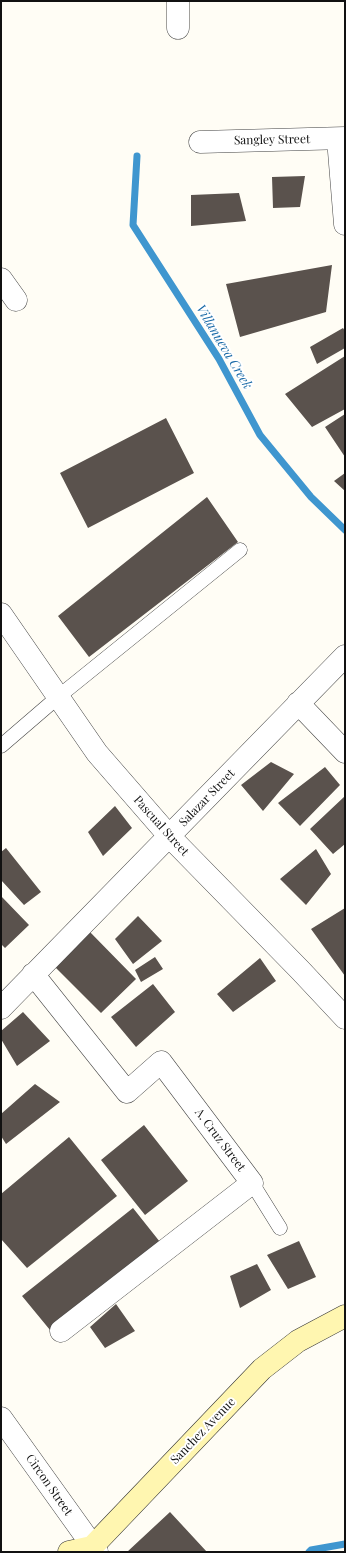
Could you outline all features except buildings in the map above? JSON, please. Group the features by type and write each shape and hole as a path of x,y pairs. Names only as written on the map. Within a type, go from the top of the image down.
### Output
{"street":[{"path":"178,1 178,28"},
{"path":"342,139 345,224"},
{"name":"Sangley Street","path":"200,142 342,139"},
{"path":"1,279 16,300"},
{"name":"Pascual Street","path":"1,614 97,753 170,837 345,1018"},
{"name":"Salazar Street","path":"1,1008 32,974 170,837 345,656"},
{"path":"298,703 345,752"},
{"name":"A. Cruz Street","path":"32,974 127,1092 161,1062 252,1183 61,1331"},
{"name":"Sanchez Avenue","path":"94,1549 262,1369 298,1341 342,1322"},
{"name":"Circon Street","path":"1,1418 94,1549"},
{"path":"69,1552 94,1549"}],"lane":[{"path":"1,746 58,697 240,550"},
{"path":"252,1183 280,1228"}],"waterway":[{"name":"Villanueva Creek","path":"137,156 133,225 219,359 260,435 311,497 345,530"},
{"path":"309,1552 311,1550 345,1544"}]}
